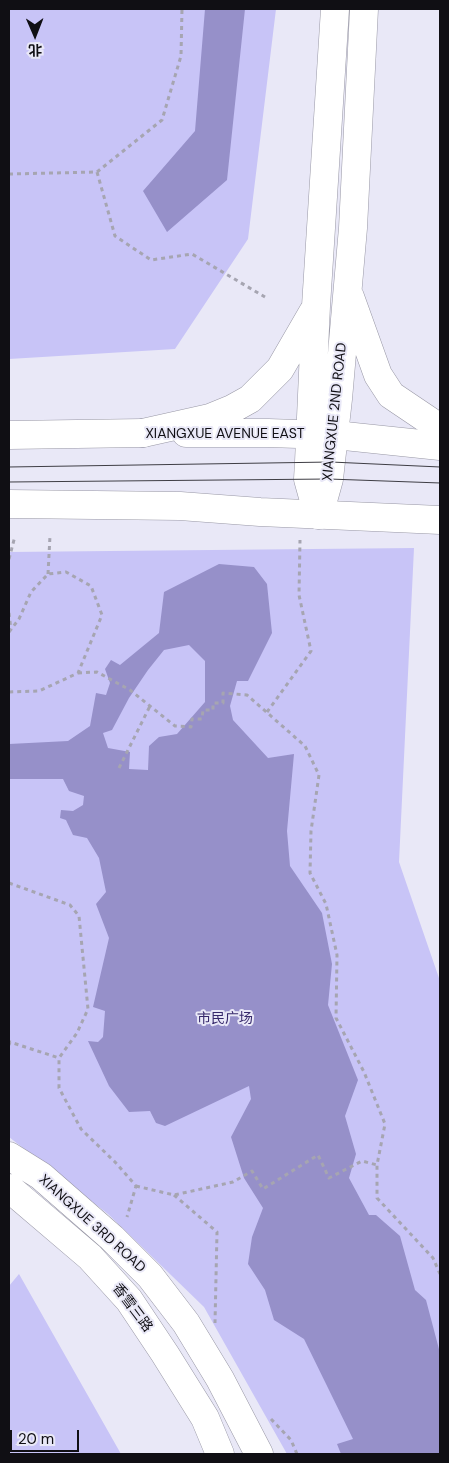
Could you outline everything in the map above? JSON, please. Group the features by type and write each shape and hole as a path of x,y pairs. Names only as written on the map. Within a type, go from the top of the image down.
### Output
{"street":[{"name":"XIANGXUE 2ND ROAD","path":"318,515 329,479 323,434 316,306 335,9"},
{"name":"XIANGXUE 2ND ROAD","path":"323,434 347,289 364,9"},
{"path":"347,289 370,357 378,375 391,395 440,428"},
{"path":"143,433 210,418 250,399 280,369 316,306"},
{"name":"XIANGXUE AVENUE EAST","path":"9,435 143,433 323,434 440,446"},
{"path":"9,504 180,506 318,515 440,520"},
{"name":"XIANGXUE 3RD ROAD","path":"9,1156 41,1176 112,1238 144,1270 186,1323 220,1379 259,1454"},
{"path":"12,1198 41,1176"},
{"name":"香雪三路","path":"12,1198 90,1257 129,1300 205,1418 220,1454"}],"path":[{"path":"9,174 96,172 162,120 181,56 182,9"},
{"path":"96,172 115,236 151,260 192,254 266,297"},
{"path":"9,559 15,536"},
{"path":"48,574 50,536"},
{"path":"267,712 311,651 299,595 300,540"},
{"path":"10,631 19,619 31,592 48,574 66,572 91,586 102,616 78,673"},
{"path":"9,613 10,631"},
{"path":"9,692 40,691 78,673 97,672 130,690 175,726 191,727 192,719 202,720 203,710 212,710 213,702 223,703 224,693 247,695 305,746 319,775 311,831 310,873 326,904 337,955 336,1018 364,1072 385,1124 377,1165 377,1198 433,1258 440,1274"},
{"path":"119,768 150,706"},
{"path":"9,883 70,905 79,916 88,1010 77,1033 59,1058 60,1088 81,1130 115,1162 136,1186 174,1195 233,1182 252,1171 263,1189 318,1155 329,1178 362,1161 377,1165"},
{"path":"9,1046 10,1042 59,1058"},
{"path":"126,1218 136,1186"},
{"path":"174,1195 217,1232 215,1328"},
{"path":"265,1413 291,1440 296,1454"}],"green space":[{"path":"9,9 276,9 248,239 175,349 9,359"},
{"name":"市民广场","path":"414,548 399,862 440,981 440,1454 287,1454 204,1307 108,1214 9,1137 9,552"},
{"path":"19,1274 121,1454 9,1454 9,1286"}],"shaded area":[{"path":"205,9 245,9 227,180 167,232 143,191 195,131"},
{"path":"219,564 254,567 267,584 272,633 248,681 237,681 230,706 233,720 268,758 294,754 287,831 290,866 322,913 332,964 328,1005 358,1080 345,1116 356,1154 349,1178 369,1215 376,1215 400,1236 415,1290 426,1300 440,1353 440,1454 341,1454 337,1444 353,1439 304,1339 274,1320 265,1290 248,1264 252,1237 263,1208 244,1178 231,1137 251,1099 249,1086 165,1126 156,1123 150,1111 129,1112 109,1086 88,1041 98,1042 103,1037 105,1011 93,1007 109,938 96,904 106,892 99,858 87,838 73,835 66,820 60,818 61,810 73,811 83,805 84,796 69,791 63,779 9,779 9,744 68,741 90,726 96,693 106,695 110,683 105,669 111,660 120,665 159,633 164,592","holes":["189,645 205,661 205,702 177,734 159,737 149,746 148,770 129,769 130,752 108,748 103,733 112,730 129,698 164,650"]}],"tram line":[{"path":"9,467 331,462 440,467"},
{"path":"9,482 329,479 440,483"}]}
